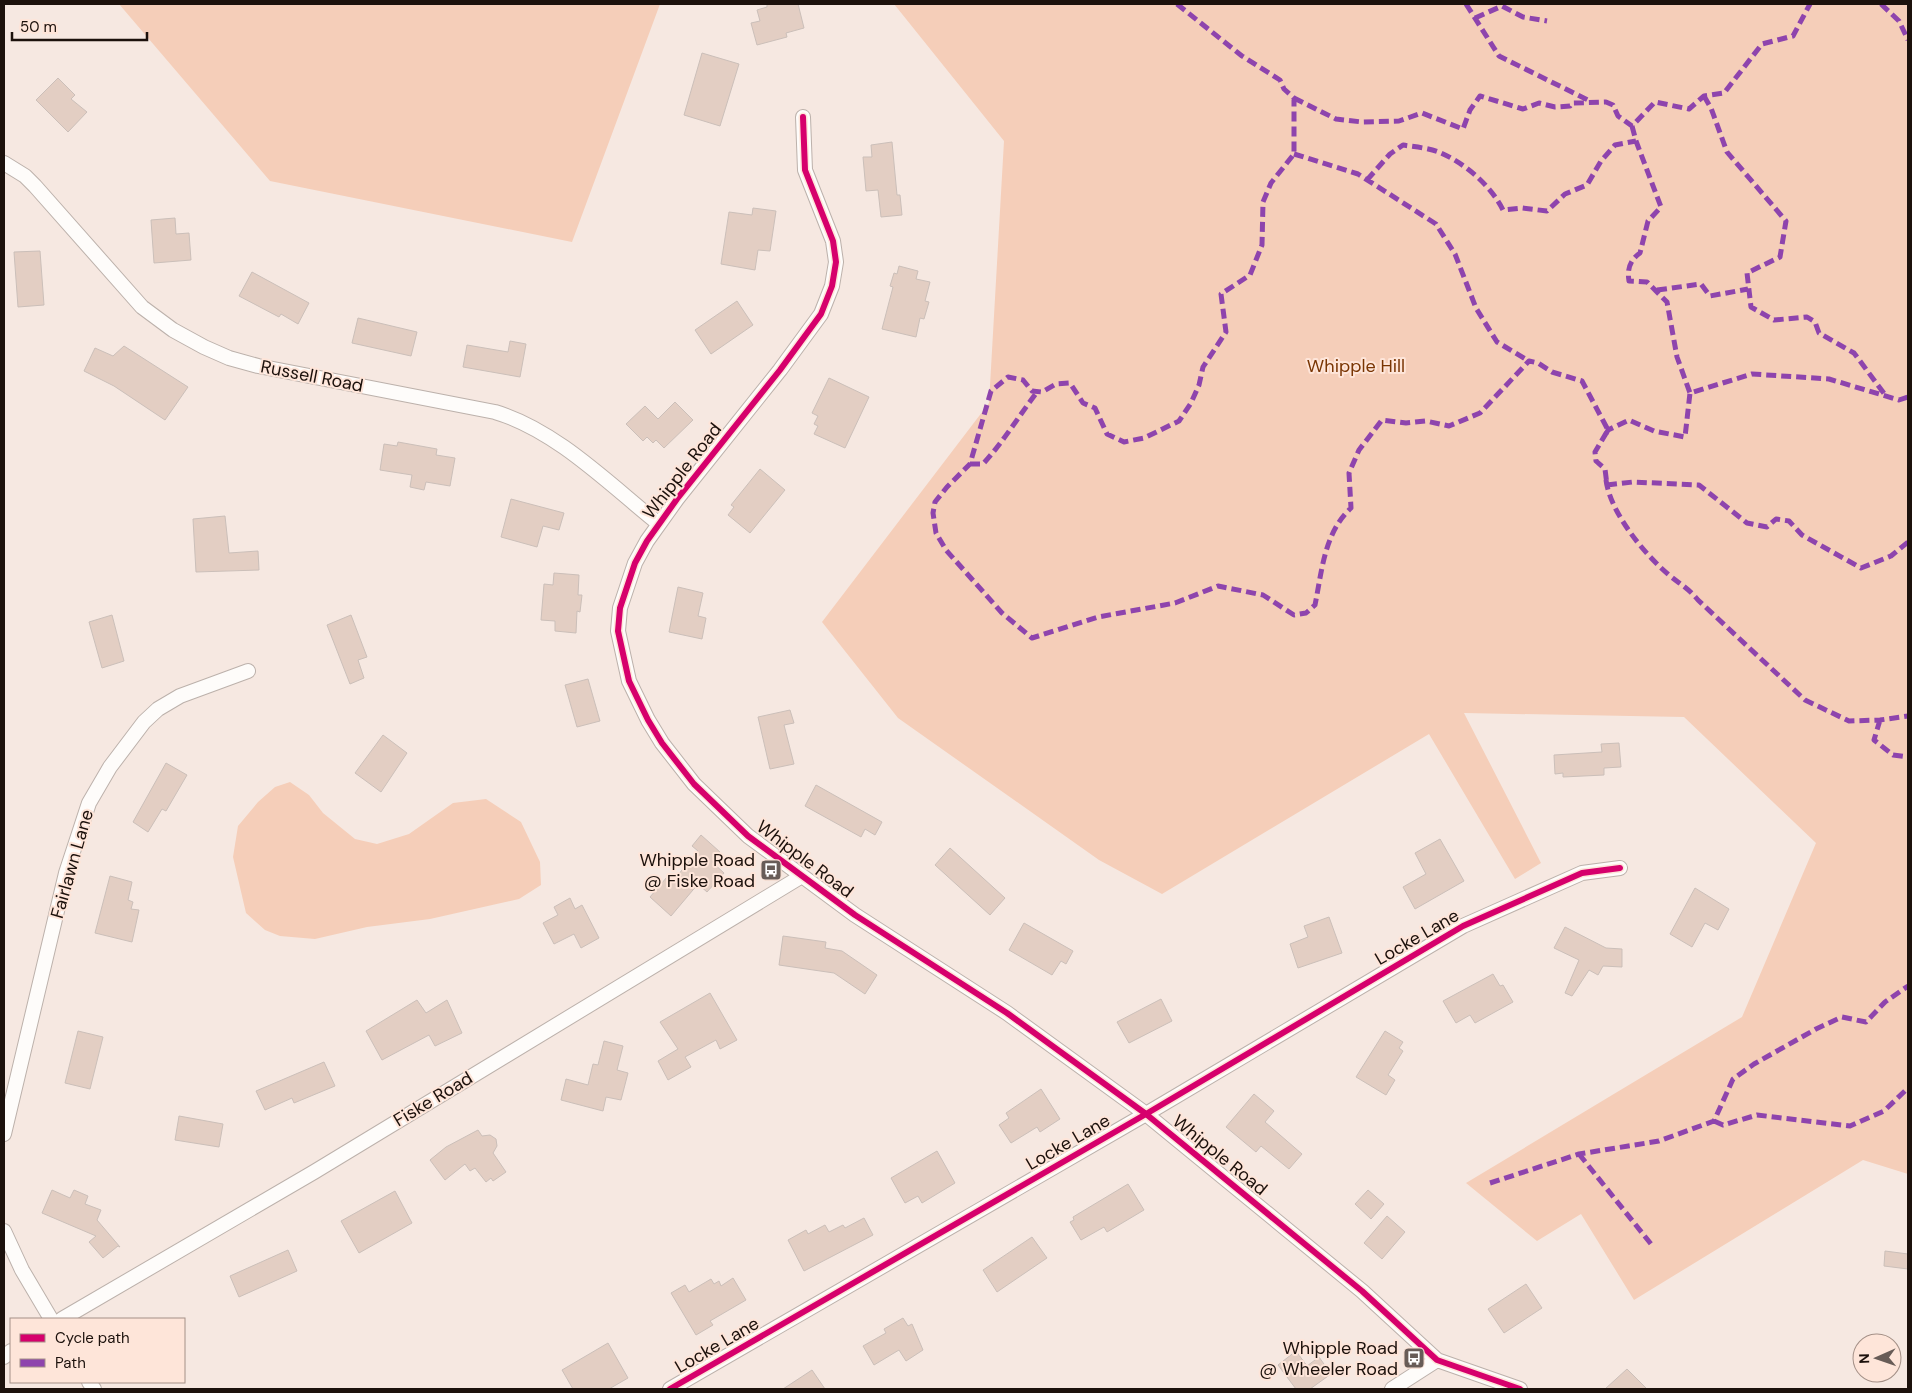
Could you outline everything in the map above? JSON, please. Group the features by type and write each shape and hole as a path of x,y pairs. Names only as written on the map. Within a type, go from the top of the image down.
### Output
{"street":[{"name":"Whipple Road","path":"803,117 805,170 834,246 836,262 830,293 821,314 780,370 659,524 635,563 620,608 619,640 629,681 662,743 694,784 748,836 854,915 1007,1013 1146,1114 1362,1291 1437,1360 1520,1389"},
{"name":"Russell Road","path":"4,163 25,176 35,186 142,307 194,342 242,362 495,412 518,419 549,436 659,524"},
{"name":"Fairlawn Lane","path":"4,1134 66,873 88,804 110,767 144,722 158,709 180,696 248,671"},
{"name":"Locke Lane","path":"670,1389 1146,1114 1463,926 1582,873 1620,868"},
{"name":"Fiske Road","path":"64,1318 314,1172 802,876"},
{"path":"4,1232 22,1270 51,1318"},
{"path":"1392,1389 1437,1360"}],"green space":[{"path":"119,4 660,4 572,242 270,181"},
{"name":"Whipple Hill","path":"894,4 1908,4 1908,1174 1863,1160 1634,1300 1581,1214 1537,1241 1466,1183 1742,1017 1816,843 1684,717 1464,713 1541,863 1515,879 1429,734 1162,894 1099,860 898,718 822,622 989,403 1004,141"},
{"path":"290,782 309,795 323,813 355,839 377,844 409,834 453,803 486,799 521,822 540,862 541,885 519,899 430,919 367,927 315,939 280,936 265,930 246,913 233,857 238,826 258,802 275,787"}],"building":[{"path":"767,4 798,4 804,28 786,33 787,37 757,45 751,23 760,21 757,10 767,7"},
{"path":"702,53 739,64 720,126 684,115"},
{"path":"58,78 75,95 71,99 87,112 68,132 36,100"},
{"path":"892,142 897,195 900,195 902,215 881,217 878,190 866,191 863,157 872,157 871,145"},
{"path":"753,208 776,211 770,251 758,250 755,270 721,264 729,212 752,215"},
{"path":"175,218 176,234 189,233 191,260 154,263 151,220"},
{"path":"40,251 44,305 18,307 14,252"},
{"path":"899,266 918,271 916,279 930,282 925,301 929,302 924,319 920,318 916,337 882,329 893,287 890,286 894,273 897,274"},
{"path":"252,272 309,303 298,324 281,314 279,317 239,296"},
{"path":"737,301 753,325 711,354 695,330"},
{"path":"358,318 417,332 411,356 352,343"},
{"path":"510,341 526,344 520,377 463,367 467,345 508,352"},
{"path":"124,346 188,387 165,420 114,386 84,371 95,348 113,356"},
{"path":"829,378 869,397 845,448 814,434 818,426 814,424 818,416 812,413"},
{"path":"675,402 693,420 664,448 656,440 653,443 647,437 643,441 626,424 645,406 658,419"},
{"path":"398,442 437,449 436,455 455,458 450,486 426,482 424,490 410,487 412,475 380,470 384,444 397,446"},
{"path":"760,469 785,490 750,533 728,515 734,507 731,505"},
{"path":"511,499 564,513 559,530 543,526 537,547 501,537"},
{"path":"225,516 229,553 258,551 259,570 196,572 193,519"},
{"path":"554,573 579,575 578,595 582,595 580,612 577,611 576,633 555,631 555,621 541,620 544,584 553,585"},
{"path":"678,587 703,593 698,616 706,618 702,639 669,632"},
{"path":"112,615 124,661 102,668 89,622"},
{"path":"351,615 367,657 358,660 364,678 350,684 327,625"},
{"path":"588,679 600,721 577,727 565,685"},
{"path":"790,710 794,723 784,725 794,764 770,769 758,717"},
{"path":"383,735 407,753 381,792 355,773"},
{"path":"1619,743 1621,767 1604,768 1604,775 1563,777 1563,773 1555,774 1554,755 1602,752 1601,744"},
{"path":"166,763 187,775 166,811 162,809 148,832 133,822"},
{"path":"816,785 882,822 875,835 865,829 861,837 805,806"},
{"path":"701,835 720,852 712,862 724,873 707,892 698,884 671,916 650,897 667,877 672,882 698,851 692,846"},
{"path":"1440,839 1464,881 1415,909 1403,887 1426,874 1415,853"},
{"path":"950,848 1005,898 990,915 935,865"},
{"path":"110,876 132,882 128,900 133,902 131,909 139,910 132,942 95,933"},
{"path":"1695,888 1729,909 1718,930 1705,923 1692,947 1670,934"},
{"path":"570,898 575,909 582,905 599,938 581,948 574,934 554,944 543,923 558,915 554,907"},
{"path":"1329,917 1342,953 1298,968 1290,944 1308,937 1304,926"},
{"path":"1024,923 1073,951 1066,964 1061,961 1052,975 1009,950"},
{"path":"1565,927 1606,948 1622,949 1622,967 1603,966 1598,975 1589,970 1572,996 1565,993 1579,960 1554,948"},
{"path":"783,936 826,942 825,948 842,951 877,975 865,994 834,973 779,965"},
{"path":"1493,974 1500,986 1503,985 1513,1002 1475,1023 1470,1015 1456,1023 1443,1001"},
{"path":"710,993 737,1040 720,1049 716,1040 685,1057 691,1067 668,1080 658,1061 678,1049 660,1022"},
{"path":"1161,999 1172,1021 1129,1043 1117,1022"},
{"path":"417,1000 426,1013 447,1000 462,1033 435,1046 429,1035 382,1060 366,1031"},
{"path":"78,1031 103,1037 90,1089 65,1083"},
{"path":"1385,1031 1403,1042 1399,1048 1403,1051 1388,1075 1395,1080 1386,1095 1356,1077"},
{"path":"604,1041 623,1046 617,1070 628,1073 621,1100 606,1097 603,1111 561,1100 566,1079 588,1085 593,1064 598,1065"},
{"path":"324,1062 335,1086 294,1103 292,1098 265,1110 256,1091"},
{"path":"1041,1089 1060,1119 1040,1132 1037,1127 1011,1143 999,1125 1009,1118 1006,1113"},
{"path":"1254,1094 1274,1111 1265,1122 1302,1154 1289,1169 1261,1146 1256,1152 1226,1127"},
{"path":"179,1116 223,1124 219,1147 175,1140"},
{"path":"478,1130 482,1136 490,1135 496,1139 497,1146 493,1153 506,1172 493,1181 491,1178 486,1182 475,1168 470,1171 465,1164 445,1180 430,1160 446,1147"},
{"path":"937,1151 955,1183 922,1203 918,1196 905,1203 891,1178"},
{"path":"1128,1184 1144,1210 1107,1232 1104,1227 1081,1240 1070,1222 1074,1220 1073,1217"},
{"path":"52,1190 70,1198 74,1190 88,1196 85,1204 101,1210 97,1220 120,1247 118,1246 103,1258 89,1242 96,1236 42,1213"},
{"path":"1368,1190 1384,1204 1371,1219 1355,1204"},
{"path":"395,1191 412,1223 359,1253 341,1221"},
{"path":"1387,1216 1405,1232 1382,1259 1364,1243"},
{"path":"864,1218 873,1235 804,1271 788,1240 806,1230 808,1234 825,1225 829,1232 843,1225 845,1228"},
{"path":"1032,1237 1047,1258 997,1292 983,1270"},
{"path":"288,1250 297,1271 239,1297 230,1276"},
{"path":"1885,1251 1908,1254 1908,1269 1884,1266"},
{"path":"733,1278 746,1300 710,1321 713,1325 696,1335 671,1293 685,1285 689,1292 711,1279 714,1284 719,1281 721,1286"},
{"path":"1526,1284 1542,1308 1504,1333 1488,1309"},
{"path":"903,1318 908,1326 912,1324 923,1350 906,1361 899,1350 874,1365 863,1346 886,1333 884,1329"},
{"path":"608,1343 628,1378 609,1389 573,1389 562,1370"},
{"path":"1296,1351 1307,1366 1319,1357 1331,1374 1310,1389 1296,1389 1278,1365"},
{"path":"1627,1369 1647,1389 1605,1389"},
{"path":"812,1370 825,1389 783,1389"}],"marked path":[{"path":"1177,4 1242,56 1280,80 1284,89 1294,98 1294,154 1271,183 1263,202 1262,245 1250,275 1221,294 1226,332 1203,367 1199,385 1191,403 1179,421 1144,438 1124,442 1107,434 1095,408 1083,403 1070,383 1056,384 1042,392 1032,391 1023,380 1008,377 991,391 970,464 935,502 933,513 936,533 946,550 1002,613 1032,638 1098,617 1175,603 1218,586 1263,595 1294,615 1306,613 1315,605 1325,553 1335,529 1351,508 1349,473 1359,450 1382,420 1406,423 1426,421 1449,426 1480,413 1529,361 1538,363 1552,372 1582,381 1608,430 1595,452 1596,461 1605,469 1607,485 1633,482 1699,485 1747,523 1767,527 1776,519 1789,521 1802,535 1861,568 1891,556 1908,542"},
{"path":"1466,4 1499,56 1590,101"},
{"path":"1294,98 1336,119 1362,122 1399,121 1422,113 1463,129 1470,110 1480,96 1523,109 1539,103 1555,107 1570,106 1572,103 1606,102 1613,105 1618,116 1632,126 1655,102 1689,109 1704,96 1724,93 1762,44 1793,36 1810,4"},
{"path":"1881,4 1899,21 1908,40"},
{"path":"1475,18 1502,6 1523,17 1547,21"},
{"path":"1704,96 1711,108 1727,152 1786,221 1780,257 1747,273 1751,307 1774,320 1807,317 1815,322 1819,333 1854,353 1886,396"},
{"path":"1632,126 1661,207 1648,221 1640,253 1630,265 1629,281 1647,282 1667,302 1677,357 1690,393"},
{"path":"1367,180 1390,154 1403,145 1422,148 1441,153 1460,163 1485,184 1503,210 1522,208 1547,211 1565,194 1587,185 1601,161 1615,145 1636,141"},
{"path":"1294,154 1358,174 1436,224 1455,254 1476,308 1497,342 1529,361"},
{"path":"1657,290 1701,284 1710,296 1748,289"},
{"path":"1606,434 1608,430 1629,420 1654,431 1685,437 1690,393 1752,374 1829,379 1899,400 1908,397"},
{"path":"970,464 983,464 1037,392"},
{"path":"1606,480 1609,492 1621,519 1649,556 1691,592 1805,700 1849,721 1880,720 1908,716"},
{"path":"1880,720 1874,740 1893,755 1908,757"},
{"path":"1490,1183 1579,1154 1659,1141 1714,1121 1733,1079 1754,1064 1816,1029 1842,1017 1866,1022 1885,1002 1908,986"},
{"path":"1714,1121 1723,1125 1757,1115 1850,1126 1884,1111 1908,1088"},
{"path":"1579,1154 1651,1244"}],"cycle path":[{"path":"803,117 805,170 833,241 836,262 832,286 821,314 780,370 677,499 647,541 635,563 620,608 618,631 629,681 648,720 662,743 694,784 748,836 855,915 1007,1013 1146,1114 1362,1291 1437,1360 1520,1389"},
{"path":"670,1389 1146,1114 1463,926 1582,873 1620,868"}],"place":[{"name":"Whipple Road @ Fiske Road","path":"771,870"},
{"name":"Whipple Road @ Wheeler Road","path":"1414,1358"}]}
